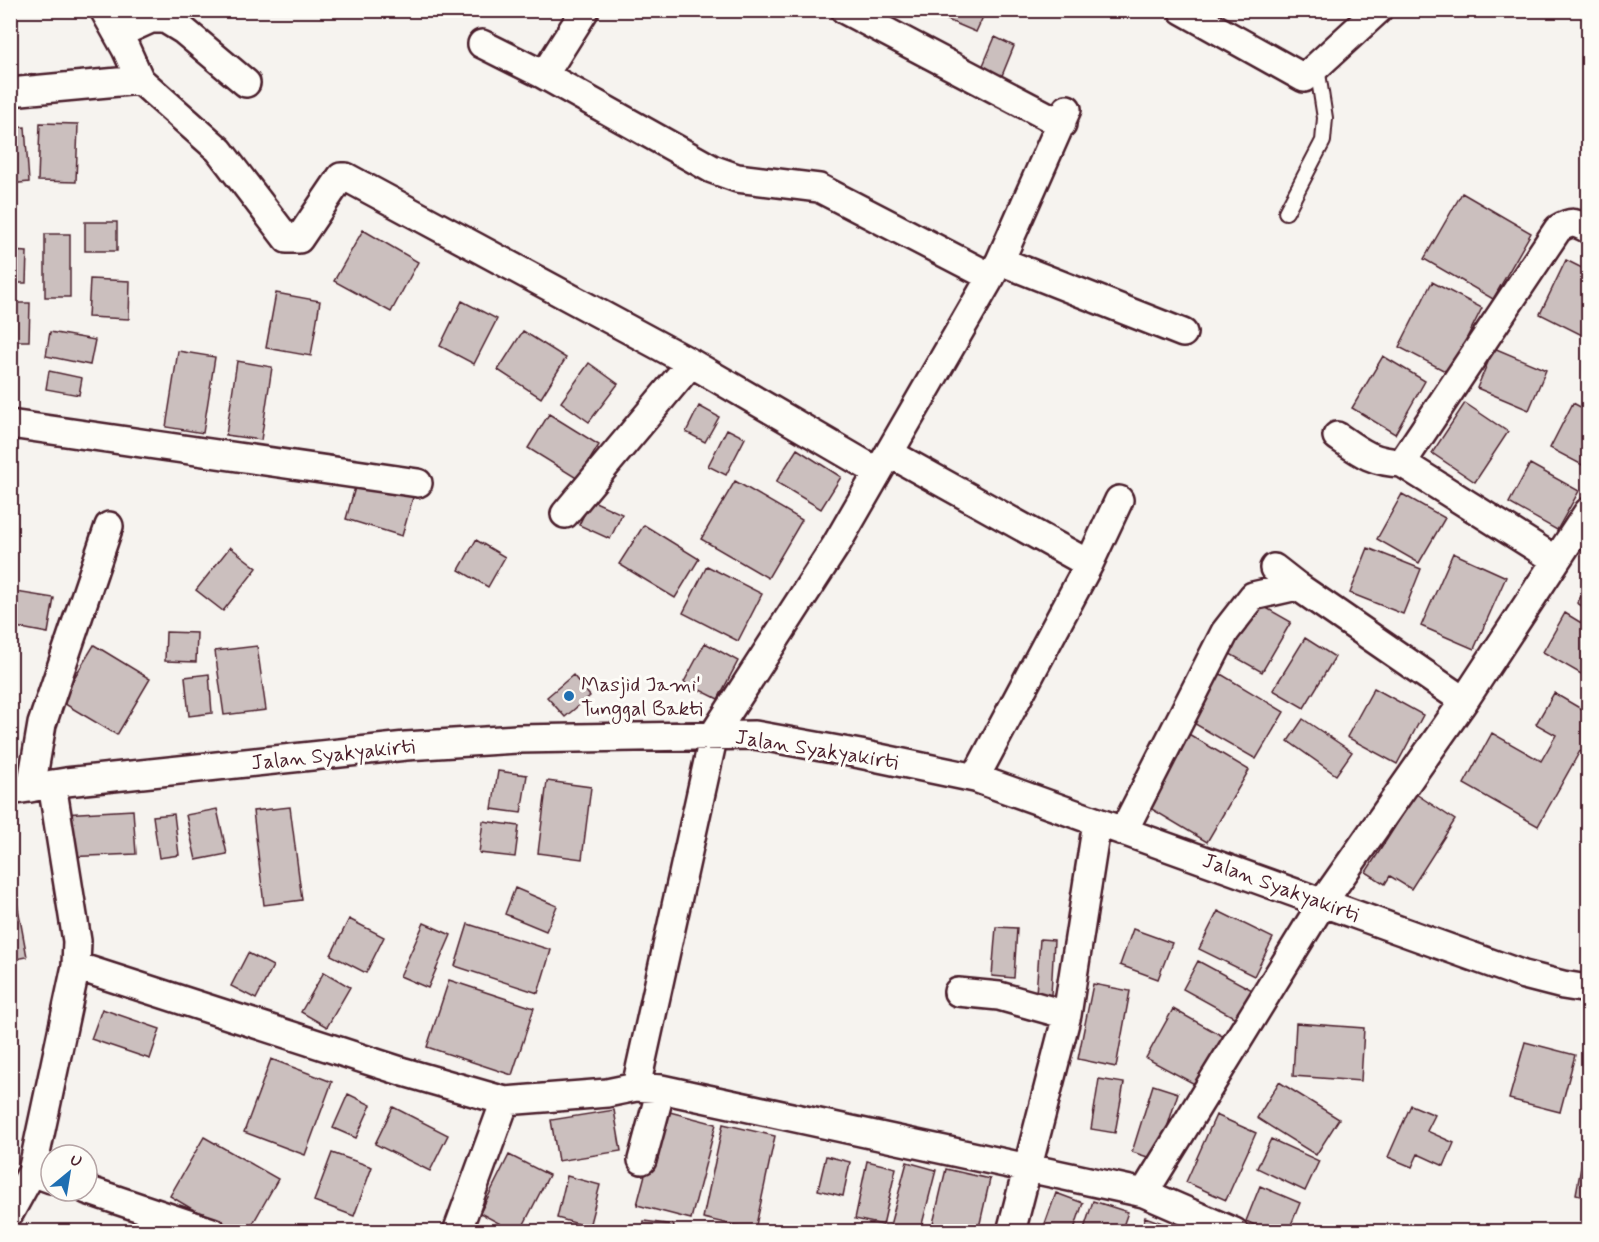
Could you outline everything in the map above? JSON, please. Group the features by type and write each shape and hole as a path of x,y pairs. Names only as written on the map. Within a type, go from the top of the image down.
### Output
{"street":[{"path":"104,10 140,80 219,150 287,239 292,241 299,239 341,177 346,177 691,363 883,462 1089,564"},
{"path":"544,75 585,10"},
{"path":"642,1160 649,1088 714,734 836,545 996,269 1064,117 845,10"},
{"path":"1182,10 1300,77 1312,72 1378,10"},
{"path":"118,34 151,19 165,19 183,30 246,83"},
{"path":"482,44 544,75 712,170 737,178 819,188 996,269 1183,333"},
{"path":"10,92 140,80"},
{"path":"1401,463 1558,229 1569,222 1575,222 1588,229"},
{"path":"565,514 691,363"},
{"path":"10,424 418,483"},
{"path":"1337,436 1363,453 1383,462 1401,463 1557,560"},
{"path":"975,778 1089,564 1119,500"},
{"path":"1144,1193 1323,902 1464,701 1588,512"},
{"path":"47,1143 76,966 77,941 31,787 42,724 109,526"},
{"path":"1274,568 1464,701"},
{"path":"1124,830 1225,632 1253,596 1297,585"},
{"name":"Jalan Syakyakirti","path":"31,787 406,746 518,739 755,735 975,778 1524,975 1563,986 1588,988"},
{"path":"1011,1232 1067,1015 1097,822"},
{"path":"76,966 404,1072 505,1101 649,1088 1144,1193 1234,1232"},
{"path":"958,992 999,996 1067,1015"},
{"path":"457,1232 505,1101"},
{"path":"10,1212 39,1178"},
{"path":"99,1196 183,1227 212,1232"}],"lane":[{"path":"1286,212 1323,141 1325,118 1312,72"}],"building":[{"path":"924,10 986,10 976,32"},
{"path":"995,37 1014,46 1001,78 981,70"},
{"path":"40,123 78,124 76,182 38,181"},
{"path":"25,127 29,182 10,184 10,128"},
{"path":"1462,193 1531,233 1493,299 1424,259"},
{"path":"85,222 117,222 117,251 85,251"},
{"path":"363,230 418,262 391,312 334,281"},
{"path":"45,234 70,234 70,297 45,297"},
{"path":"10,251 27,252 26,283 10,283"},
{"path":"1566,260 1588,271 1588,338 1540,314"},
{"path":"90,279 130,281 129,319 88,317"},
{"path":"1432,282 1482,308 1449,373 1399,347"},
{"path":"276,293 320,301 311,356 266,348"},
{"path":"462,301 497,319 474,364 440,346"},
{"path":"10,303 30,303 29,341 10,341"},
{"path":"523,331 566,358 541,398 498,370"},
{"path":"50,332 95,340 90,365 46,356"},
{"path":"1494,348 1546,370 1529,410 1477,388"},
{"path":"178,351 215,357 203,433 166,427"},
{"path":"1383,356 1425,381 1395,434 1352,408"},
{"path":"237,361 272,367 261,440 226,435"},
{"path":"589,363 618,384 589,422 561,402"},
{"path":"49,371 82,378 79,395 46,389"},
{"path":"1465,403 1508,432 1475,482 1432,453"},
{"path":"1573,403 1588,411 1588,468 1550,448"},
{"path":"699,406 719,417 705,442 686,432"},
{"path":"549,414 599,445 578,479 528,448"},
{"path":"727,429 745,438 726,475 708,466"},
{"path":"797,449 841,477 821,509 776,482"},
{"path":"1530,464 1579,491 1557,530 1509,503"},
{"path":"358,477 414,494 402,536 346,519"},
{"path":"735,481 802,520 768,578 701,539"},
{"path":"1402,494 1445,518 1419,563 1377,539"},
{"path":"591,500 622,514 610,539 579,525"},
{"path":"644,525 699,559 675,598 619,564"},
{"path":"476,540 505,557 488,587 459,570"},
{"path":"230,547 257,568 223,611 196,590"},
{"path":"1368,548 1421,569 1403,614 1350,593"},
{"path":"1453,553 1506,577 1474,649 1421,626"},
{"path":"707,566 762,594 738,641 683,613"},
{"path":"1588,585 1588,610 1577,603"},
{"path":"10,591 54,598 48,633 10,626"},
{"path":"1252,600 1291,622 1262,672 1223,650"},
{"path":"1565,613 1588,627 1588,678 1543,652"},
{"path":"166,632 197,633 196,662 165,661"},
{"path":"1305,638 1335,657 1304,708 1273,690"},
{"path":"705,643 738,661 718,699 684,682"},
{"path":"94,645 150,679 117,735 60,701"},
{"path":"257,646 266,710 224,715 215,651"},
{"path":"1219,673 1284,712 1256,759 1190,721"},
{"path":"209,674 212,713 189,716 185,677"},
{"name":"Masjid Jami' Tunggal Bakti","path":"573,675 590,696 565,717 547,697"},
{"path":"1374,688 1423,715 1397,764 1347,737"},
{"path":"1554,693 1588,713 1588,750 1586,755 1580,751 1538,826 1464,784 1492,733 1541,761 1556,735 1536,724"},
{"path":"1303,719 1352,752 1336,775 1288,741"},
{"path":"1182,730 1249,770 1207,842 1140,802"},
{"path":"498,771 527,775 521,813 492,809"},
{"path":"547,781 591,787 582,859 538,853"},
{"path":"1416,794 1455,820 1411,889 1390,876 1385,884 1366,872"},
{"path":"290,807 302,900 264,905 253,811"},
{"path":"217,809 227,854 196,860 186,815"},
{"path":"133,810 136,854 65,857 62,814"},
{"path":"174,814 179,855 159,858 153,816"},
{"path":"483,821 519,826 515,857 479,853"},
{"path":"10,864 27,957 10,960"},
{"path":"515,888 557,906 546,931 505,914"},
{"path":"1218,911 1273,938 1254,976 1199,949"},
{"path":"349,919 384,937 366,973 331,955"},
{"path":"424,923 451,935 428,988 400,976"},
{"path":"468,924 551,950 538,993 455,966"},
{"path":"996,927 1017,928 1014,978 992,976"},
{"path":"1133,929 1172,943 1158,979 1120,965"},
{"path":"1040,939 1054,940 1051,995 1036,994"},
{"path":"248,953 273,966 256,999 231,986"},
{"path":"1198,961 1256,992 1241,1021 1183,989"},
{"path":"324,972 350,987 327,1027 301,1012"},
{"path":"449,980 534,1008 512,1075 427,1047"},
{"path":"1093,984 1130,991 1116,1067 1078,1059"},
{"path":"102,1009 160,1029 150,1059 91,1039"},
{"path":"1173,1009 1228,1039 1202,1088 1146,1058"},
{"path":"1296,1023 1364,1028 1361,1081 1293,1076"},
{"path":"1525,1042 1575,1055 1560,1112 1509,1099"},
{"path":"271,1059 332,1082 305,1155 244,1132"},
{"path":"1099,1079 1124,1083 1115,1133 1091,1129"},
{"path":"1279,1082 1339,1119 1316,1155 1257,1118"},
{"path":"1153,1085 1178,1093 1157,1160 1132,1152"},
{"path":"348,1094 371,1105 356,1138 333,1128"},
{"path":"1411,1105 1435,1115 1427,1131 1454,1143 1444,1166 1418,1154 1412,1167 1388,1157"},
{"path":"393,1107 448,1135 430,1171 375,1144"},
{"path":"614,1110 621,1151 558,1161 551,1120"},
{"path":"662,1110 716,1124 691,1219 637,1205"},
{"path":"1216,1115 1256,1133 1226,1200 1186,1182"},
{"path":"723,1124 775,1136 755,1230 703,1218"},
{"path":"1588,1130 1588,1197 1576,1194"},
{"path":"204,1137 278,1179 248,1232 231,1232 170,1196"},
{"path":"1271,1139 1319,1161 1305,1191 1257,1168"},
{"path":"332,1153 372,1167 354,1216 314,1201"},
{"path":"509,1155 549,1175 520,1232 515,1232 480,1213"},
{"path":"826,1156 850,1162 843,1196 818,1190"},
{"path":"867,1161 896,1168 883,1225 855,1219"},
{"path":"907,1162 936,1170 920,1232 899,1232 889,1229"},
{"path":"946,1169 990,1179 978,1232 931,1232"},
{"path":"567,1176 600,1185 589,1227 557,1218"},
{"path":"1260,1186 1300,1203 1288,1232 1270,1232 1246,1221"},
{"path":"1056,1193 1083,1203 1073,1232 1042,1232"},
{"path":"1093,1201 1128,1212 1121,1232 1083,1232"},
{"path":"1145,1217 1188,1232 1141,1232"},
{"path":"644,1221 674,1225 673,1232 642,1232"}],"place":[{"name":"Masjid Jami' Tunggal Bakti","path":"569,696"}]}
